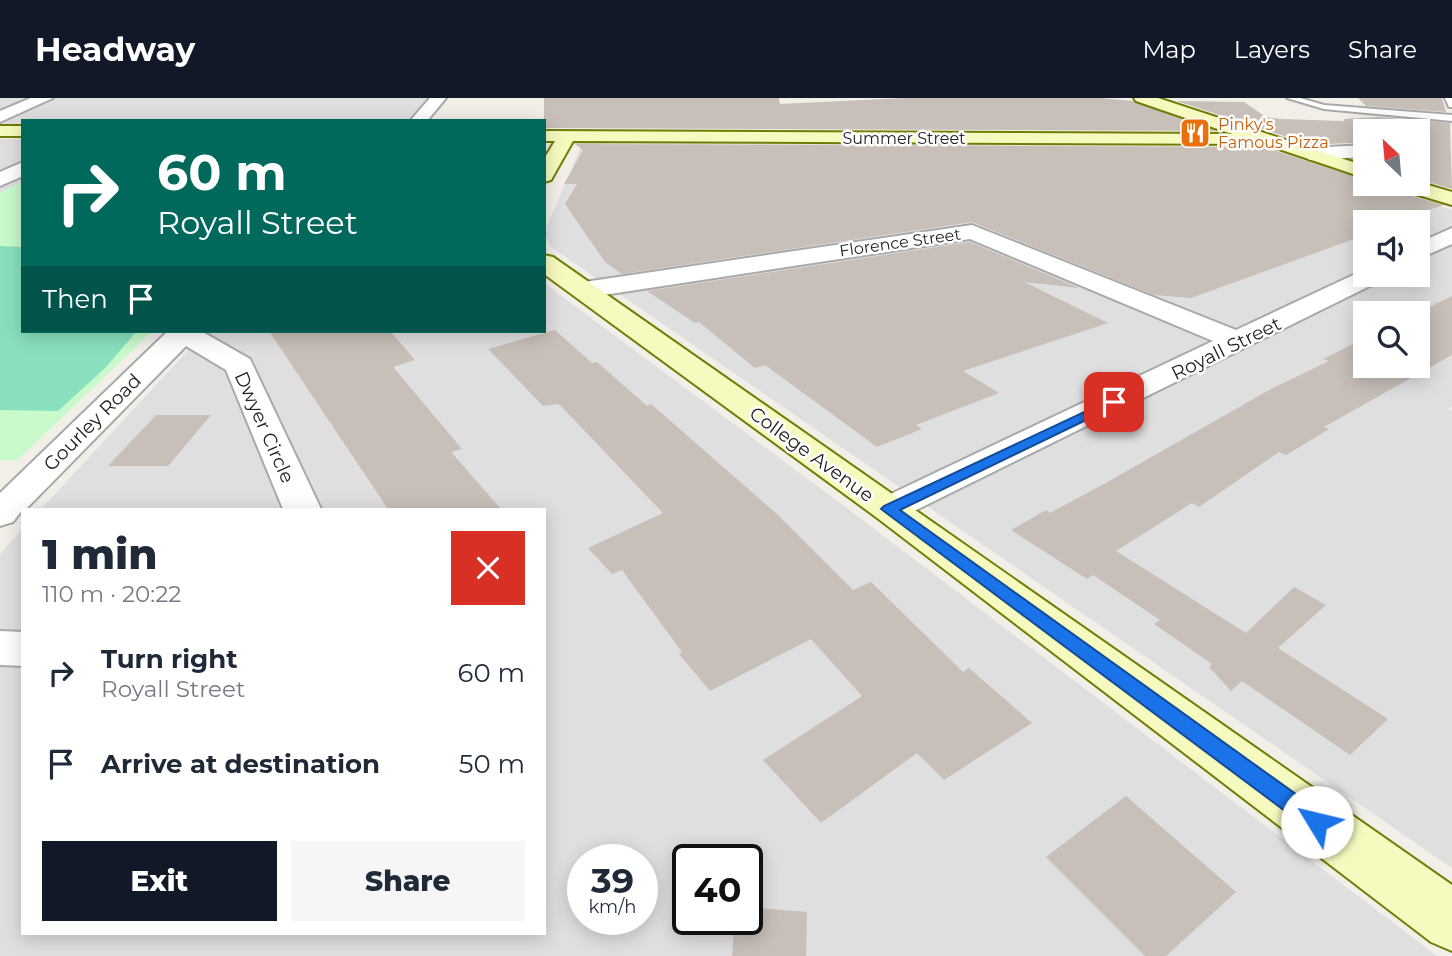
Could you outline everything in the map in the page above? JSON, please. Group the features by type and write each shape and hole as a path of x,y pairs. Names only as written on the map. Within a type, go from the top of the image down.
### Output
{"street":[{"path":"0,117 45,98"},
{"path":"420,119 438,98"},
{"path":"1142,98 1353,168"},
{"path":"0,131 21,131"},
{"name":"Summer Street","path":"546,136 1263,139"},
{"path":"546,173 567,136"},
{"path":"1310,154 1353,151"},
{"path":"0,180 21,169"},
{"path":"1430,192 1452,199"},
{"name":"Florence Street","path":"584,290 972,232 1239,342"},
{"path":"1430,247 1452,235"},
{"name":"College Avenue","path":"546,263 889,509 1452,921"},
{"name":"Royall Street","path":"889,509 1353,285"},
{"name":"Gourley Road","path":"0,514 182,333"},
{"name":"Dwyer Circle","path":"185,333 239,365 302,508"},
{"path":"0,648 21,649"}],"lane":[{"path":"1291,98 1324,107 1452,118"},
{"path":"1449,98 1452,105"}],"shaded area":[{"path":"0,98 429,98 410,119 21,119 21,128 0,128"},
{"path":"0,139 21,139 21,182 0,193"},
{"path":"583,142 1256,147 1353,178 1353,196 1408,196 1452,210 1452,406 1448,409 1452,411 1452,868 551,247 546,237 546,228"},
{"path":"546,284 848,509 1437,956 0,956 0,554 21,531 21,935 546,935 546,508 42,508 204,333 546,333"}],"green space":[{"path":"21,182 21,333 150,333 18,460 0,460 0,193"},
{"path":"0,246 21,247 21,333 135,333 106,367 58,411 0,410"}],"building":[{"path":"544,98 779,98 780,104 905,98 1101,98 1133,101 1216,131 546,128"},
{"path":"1358,98 1442,98 1446,112 1366,106"},
{"path":"1177,101 1244,102 1266,117 1281,119 1344,121 1344,119 1379,117 1403,119 1353,119 1353,143 1311,145"},
{"path":"1430,121 1450,123 1452,189 1430,183"},
{"path":"575,144 1264,147 1353,176 1353,196 1412,196 1444,205 1428,210 1353,210 1353,239 1191,298 1154,295 972,222 622,274 605,262 565,204 577,184 564,184 583,150"},
{"path":"970,242 1079,288 1024,282 1108,323 963,371 999,393 916,425 922,429 877,447 765,365 755,368 699,322 695,323 647,291"},
{"path":"1452,296 1452,355 1430,367 1430,306"},
{"path":"555,330 647,406 651,404 778,515 853,590 871,582 963,672 969,668 1032,723 944,780 917,753 821,823 763,760 862,696 811,639 710,691 679,654 682,652 622,570 612,574 588,548 663,513 559,404 543,406 488,349"},
{"path":"270,333 392,333 415,360 393,367 462,449 451,452 500,508 387,508"},
{"path":"1353,344 1353,378 1411,378 1324,427 1329,429 1286,455 1279,452 1199,507 1192,503 1116,551 1246,633 1294,587 1326,605 1278,648 1388,719 1350,755 1242,681 1231,691 1209,667 1212,664 1154,624 1160,620 1093,575 1087,579 1011,530 1046,510 1050,513 1271,389 1329,361 1323,359"},
{"path":"156,415 211,415 168,466 108,466"},
{"path":"1126,796 1236,892 1166,956 1145,956 1046,857"},
{"path":"763,908 807,912 806,956 732,956 734,935 763,935"}],"place":[{"name":"Pinky's Famous Pizza","path":"1195,133"}],"route":[{"path":"1114,402 889,509 1317,822"}]}
